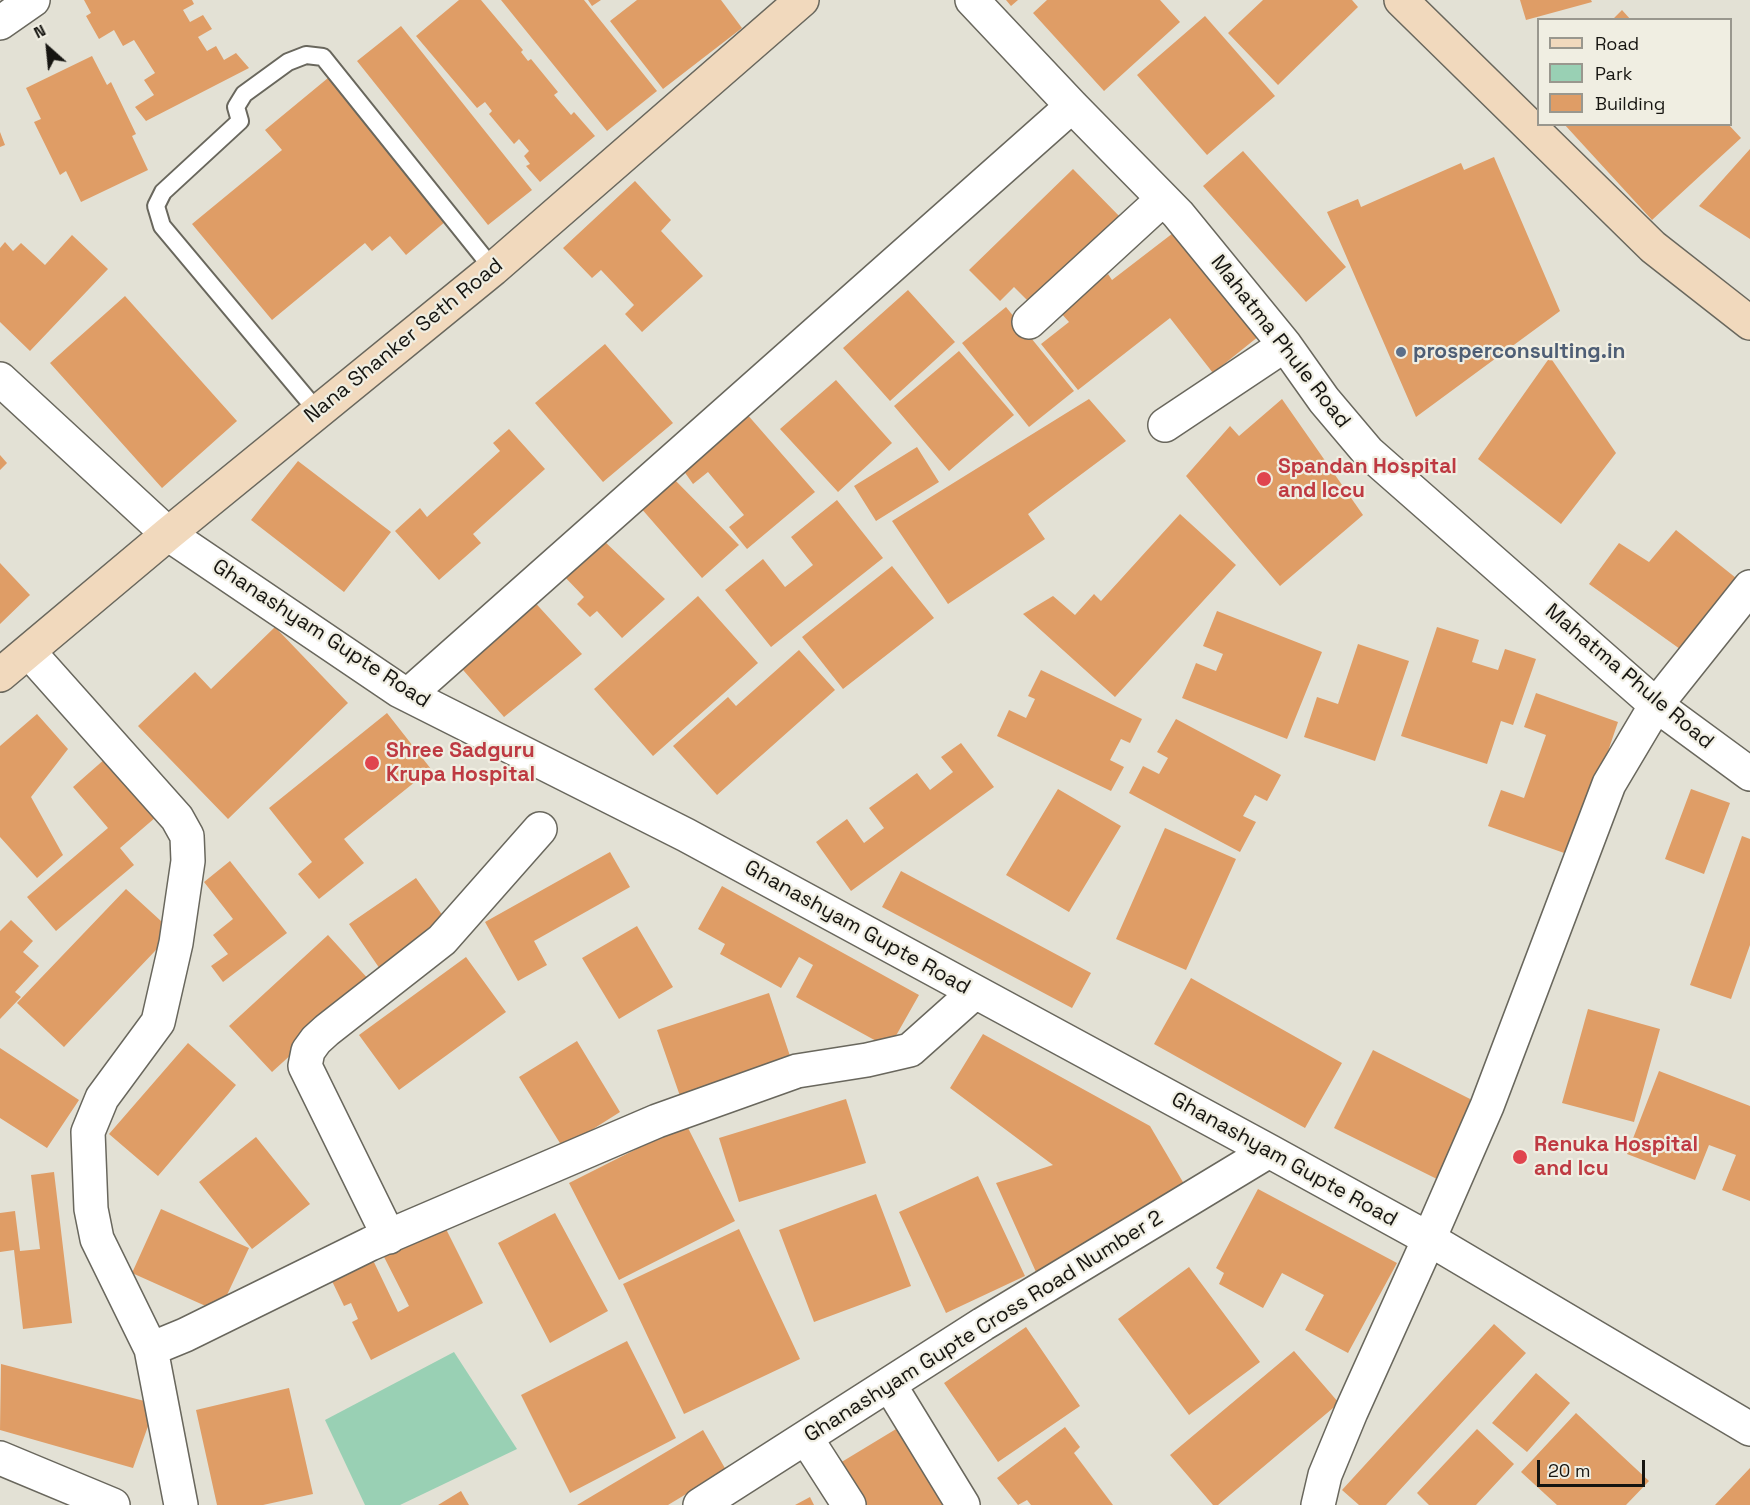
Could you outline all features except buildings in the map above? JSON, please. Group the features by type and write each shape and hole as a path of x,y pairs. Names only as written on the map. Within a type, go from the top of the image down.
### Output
{"street":[{"path":"0,23 33,0"},
{"name":"Nana Shanker Seth Road","path":"0,675 168,534 493,269 802,0"},
{"name":"Mahatma Phule Road","path":"972,0 1178,214 1285,345 1324,400 1368,452 1656,705 1750,774"},
{"path":"1414,6 1653,248 1750,323"},
{"path":"408,695 1072,106"},
{"path":"1029,322 1163,199"},
{"path":"1164,425 1285,345"},
{"name":"Ghanashyam Gupte Road","path":"0,379 168,534 408,695 686,835 1269,1151 1429,1239 1750,1429"},
{"path":"1318,1505 1325,1476 1351,1412 1487,1106 1609,784 1656,705 1750,587"},
{"path":"29,652 177,818 187,836 188,861 176,943 158,1022 102,1098 88,1132 91,1209 97,1239 151,1350 181,1505"},
{"path":"389,1237 305,1066 308,1051 327,1030 442,940 540,829"},
{"path":"151,1350 370,1244 657,1121 797,1071 867,1060 910,1050 975,992"},
{"name":"Ghanashyam Gupte Cross Road Number 2","path":"700,1505 983,1324 1269,1151"},
{"path":"889,1384 963,1505"},
{"path":"806,1438 849,1505"},
{"path":"0,1458 113,1505"}],"lane":[{"path":"318,412 162,226 156,206 164,192 240,121 236,107 244,94 288,62 306,55 323,57 493,269"}],"green space":[{"path":"454,1352 517,1449 400,1505 365,1505 325,1420"}],"place":[{"name":"prosperconsulting.in","path":"1401,352"},
{"name":"Spandan Hospital and Iccu","path":"1264,479"},
{"name":"Shree Sadguru Krupa Hospital","path":"372,763"},
{"name":"Renuka Hospital and Icu","path":"1520,1157"}]}
